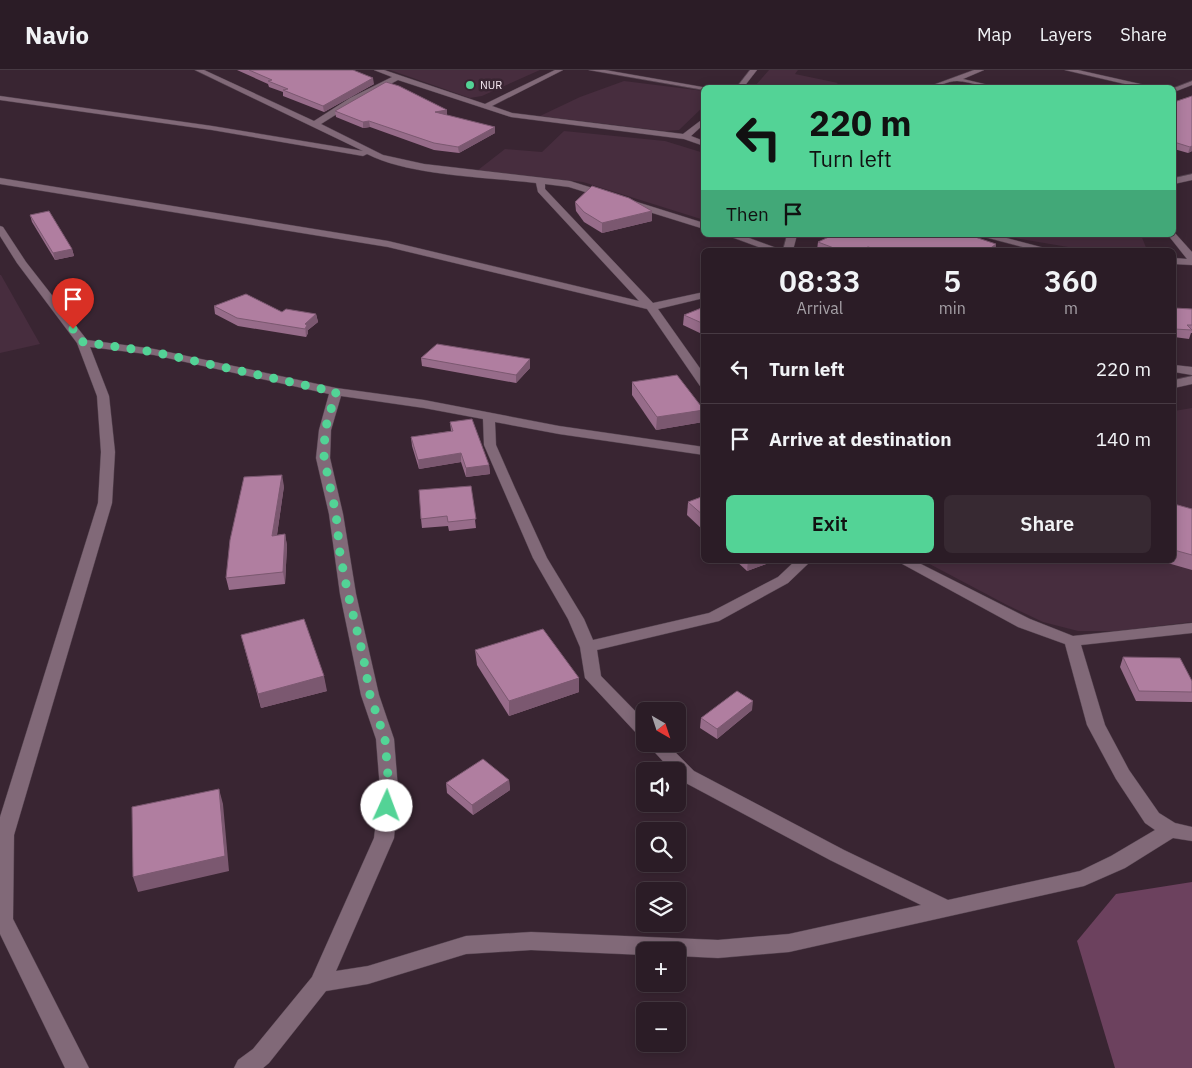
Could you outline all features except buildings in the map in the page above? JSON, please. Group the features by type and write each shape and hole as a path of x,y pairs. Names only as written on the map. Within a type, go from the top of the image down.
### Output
{"street":[{"path":"198,70 315,124 380,157"},
{"path":"377,70 396,78 511,115 685,137 701,143"},
{"path":"484,107 560,70"},
{"path":"592,70 701,87"},
{"path":"742,85 754,70"},
{"path":"937,85 981,70"},
{"path":"1068,70 1140,85"},
{"path":"315,124 353,100 396,78"},
{"path":"955,79 984,85"},
{"path":"1176,89 1192,83"},
{"path":"0,98 212,128 380,157 424,167 580,186 701,225"},
{"path":"685,137 701,123"},
{"path":"1176,181 1192,177"},
{"path":"0,181 388,244 651,307 701,296"},
{"path":"540,181 541,190 651,307 701,379"},
{"path":"0,229 22,263 83,342 103,396 108,452 105,503 4,836 3,919 77,1068"},
{"path":"737,237 771,248"},
{"path":"991,237 1037,248"},
{"path":"1175,237 1192,260"},
{"path":"1176,261 1192,260"},
{"path":"83,342 154,352 336,392 424,404 559,430 701,451"},
{"path":"1176,369 1192,371"},
{"path":"1176,384 1192,380"},
{"path":"246,1068 260,1056 320,983 384,838 389,789 385,739 370,695 363,655 348,594 340,554 336,514 324,458 325,430 336,392"},
{"path":"489,416 490,445 540,558 576,619 588,647 593,678 636,723"},
{"path":"588,647 687,622 713,618 783,580 802,563"},
{"path":"908,563 1024,623 1072,641 1192,628"},
{"path":"1072,641 1096,725 1122,774 1152,818 1170,830 1192,834"},
{"path":"664,752 688,776 837,855 946,908"},
{"path":"320,983 368,975 466,945 531,941 718,949 789,944 1084,878 1118,862 1170,830"}],"shaded area":[{"name":"NUR","path":"390,70 540,70 482,96 470,98"},
{"path":"769,70 798,70 795,74 838,83 836,85 756,85"},
{"path":"624,81 701,91 701,109 679,130 665,131 540,116 580,97"},
{"path":"564,131 665,141 701,152 701,219 583,182 478,170 505,149 542,152"},
{"path":"1009,237 1142,237 1146,248 1094,248 1068,247"},
{"path":"1,275 40,344 0,353"},
{"path":"1192,408 1192,622 1116,631 1078,631 1043,622 928,563 1176,563 1176,411"},
{"path":"1192,882 1192,1068 1115,1068 1077,941 1116,894"}],"place":[{"name":"NUR","path":"470,85"}],"route":[{"path":"73,329 83,342 154,352 336,392 325,430 324,458 336,514 340,554 348,594 363,655 370,695 385,739 389,789 387,806"}]}
